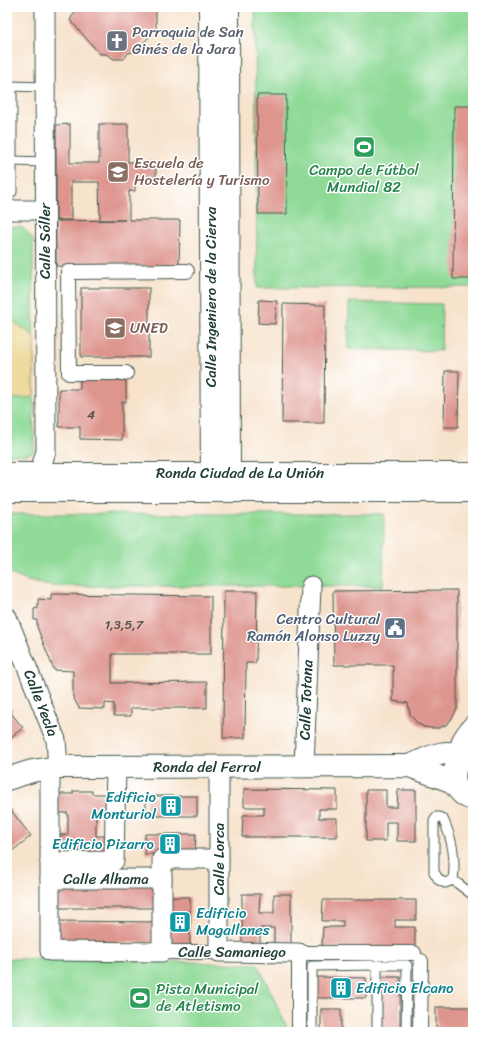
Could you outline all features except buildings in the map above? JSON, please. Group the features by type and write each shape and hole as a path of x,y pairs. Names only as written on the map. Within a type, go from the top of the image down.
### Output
{"street":[{"name":"Calle Sóller","path":"38,474 46,451 45,7"},
{"name":"Calle Ingeniero de la Cierva","path":"210,7 220,482"},
{"path":"220,482 228,7"},
{"path":"7,210 45,210"},
{"path":"126,373 69,373 68,272 187,271"},
{"name":"Ronda Ciudad de La Unión","path":"7,474 473,491"},
{"name":"Ronda Ciudad de La Unión","path":"7,491 220,482 473,474"},
{"name":"Calle Totana","path":"304,766 311,586"},
{"name":"Calle Yecla","path":"7,617 56,740 50,870 50,951"},
{"path":"467,799 454,781 454,771 456,765 468,754 461,745 464,737 473,727"},
{"name":"Ronda del Ferrol","path":"409,766 444,752 468,754"},
{"name":"Ronda del Ferrol","path":"7,779 32,771 54,768 409,766 448,780 467,799"},
{"path":"50,870 114,861 116,767"},
{"name":"Calle Lorca","path":"218,767 219,952"},
{"path":"162,952 162,859 219,858"},
{"name":"Calle Alhama","path":"50,870 162,879"},
{"name":"Calle Samaniego","path":"50,951 299,952 417,957 420,1032"},
{"path":"299,952 299,1032"}],"lane":[{"path":"7,192 12,192 9,86 45,87"},
{"path":"12,161 45,162"},
{"path":"438,817 443,819 452,842 455,870 454,880 445,883 439,880 434,872 434,820 438,817"},
{"path":"454,880 473,895"},
{"path":"376,1032 377,965"},
{"path":"312,1032 312,966 407,965 406,1032"}],"green space":[{"name":"Campo de Fútbol Mundial 82","path":"255,7 473,7 473,287 257,288"},
{"path":"7,227 22,227 33,239 34,451 25,455 7,454"},
{"path":"349,302 442,304 441,351 348,349"},
{"path":"7,514 384,514 383,586 51,586 28,581 7,572"},
{"path":"473,761 473,787 466,779 465,768"},
{"name":"Pista Municipal de Atletismo","path":"44,958 258,964 289,1032 7,1032 7,959"}],"sand":[{"path":"7,317 34,336 34,397 7,399"}],"place":[{"name":"Parroquia de San Ginés de la Jara","path":"117,41"},
{"name":"Campo de Fútbol Mundial 82","path":"364,147"},
{"name":"Escuela de Hostelería y Turismo","path":"118,172"},
{"name":"UNED","path":"115,328"},
{"name":"Centro Cultural Ramón Alonso Luzzy","path":"395,628"},
{"name":"Edificio Monturiol","path":"171,806"},
{"name":"Edificio Pizarro","path":"170,844"},
{"name":"Edificio Magallanes","path":"180,922"},
{"name":"Edificio Elcano","path":"341,988"},
{"name":"Pista Municipal de Atletismo","path":"140,998"}]}
